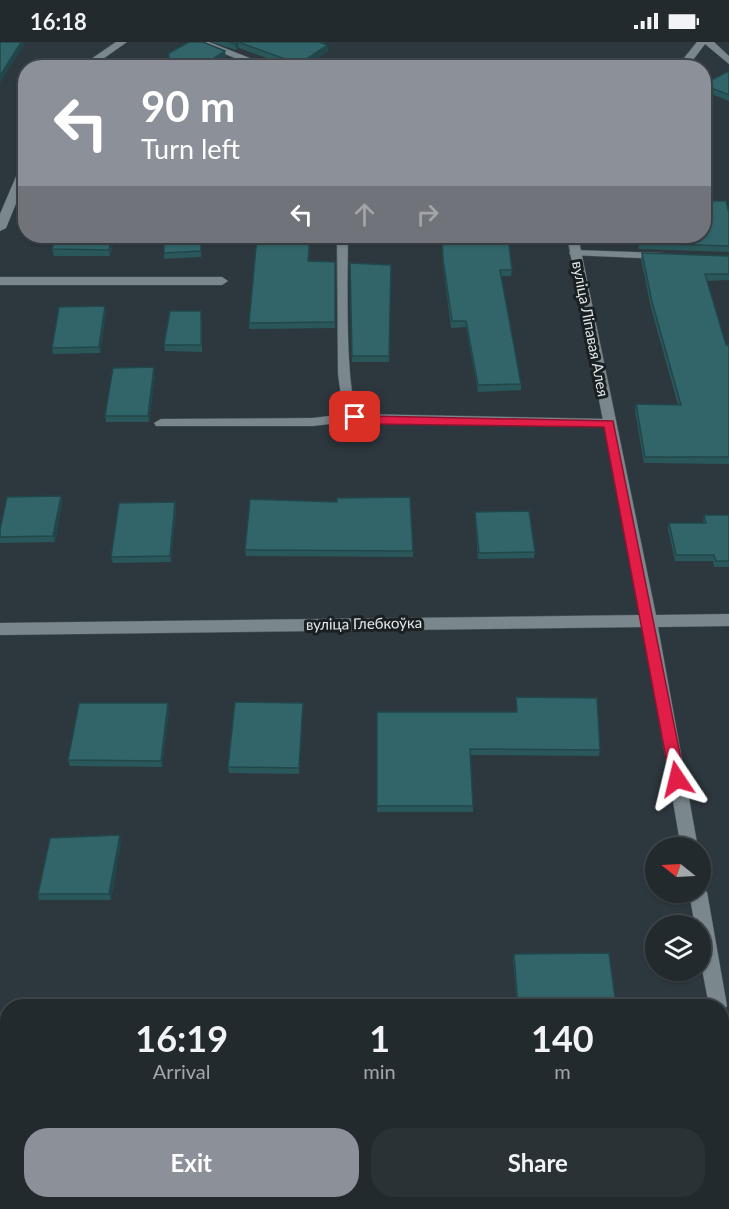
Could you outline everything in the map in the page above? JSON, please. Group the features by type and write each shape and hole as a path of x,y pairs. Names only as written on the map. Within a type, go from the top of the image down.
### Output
{"street":[{"path":"95,60 122,42"},
{"path":"200,42 248,60"},
{"path":"687,60 702,42"},
{"path":"708,42 729,61"},
{"path":"0,228 18,184"},
{"path":"342,243 344,374 349,410 355,417"},
{"name":"вуліца Ліпавая Алея","path":"573,243 649,619 688,837"},
{"path":"575,253 674,256"},
{"path":"0,281 222,280"},
{"path":"160,423 313,422 355,417 368,420 609,423"},
{"name":"вуліца Глебкоўка","path":"0,630 649,619 729,620"},
{"path":"700,903 717,999"}],"building":[{"path":"21,42 0,76 0,43"},
{"path":"189,42 203,42 225,51 211,60 169,60 169,53"},
{"path":"238,42 319,42 328,45 305,60 288,60"},
{"path":"729,71 729,95 711,88 711,80"},
{"path":"711,201 726,201 729,213 729,246 640,243 711,243"},
{"path":"54,243 110,243 109,250 52,249"},
{"path":"164,243 201,243 201,251 164,253"},
{"path":"256,243 309,243 308,261 335,262 335,322 249,323"},
{"path":"442,243 509,243 512,270 500,270 521,384 478,385 466,321 452,321"},
{"path":"642,253 729,256 729,274 705,274 726,345 729,345 729,457 645,457 636,404 681,405 652,302"},
{"path":"350,263 391,265 389,356 352,356"},
{"path":"105,306 99,347 52,348 59,307"},
{"path":"170,311 201,311 201,345 164,345"},
{"path":"154,367 148,416 105,416 113,368"},
{"path":"61,496 53,536 0,537 7,497"},
{"path":"410,497 413,551 245,550 250,499 337,502 337,498"},
{"path":"175,502 170,556 111,557 119,503"},
{"path":"529,511 535,552 479,553 475,512"},
{"path":"704,515 729,515 729,561 716,561 714,555 676,555 669,523 706,523"},
{"path":"516,697 597,698 600,750 470,749 473,806 377,806 377,712 517,712"},
{"path":"235,702 303,703 299,768 228,767"},
{"path":"79,703 168,703 161,761 68,760"},
{"path":"120,835 109,894 38,894 50,838"},
{"path":"609,953 615,999 517,999 514,954"}],"route":[{"path":"355,417 368,420 609,423 649,619 677,779"}]}
